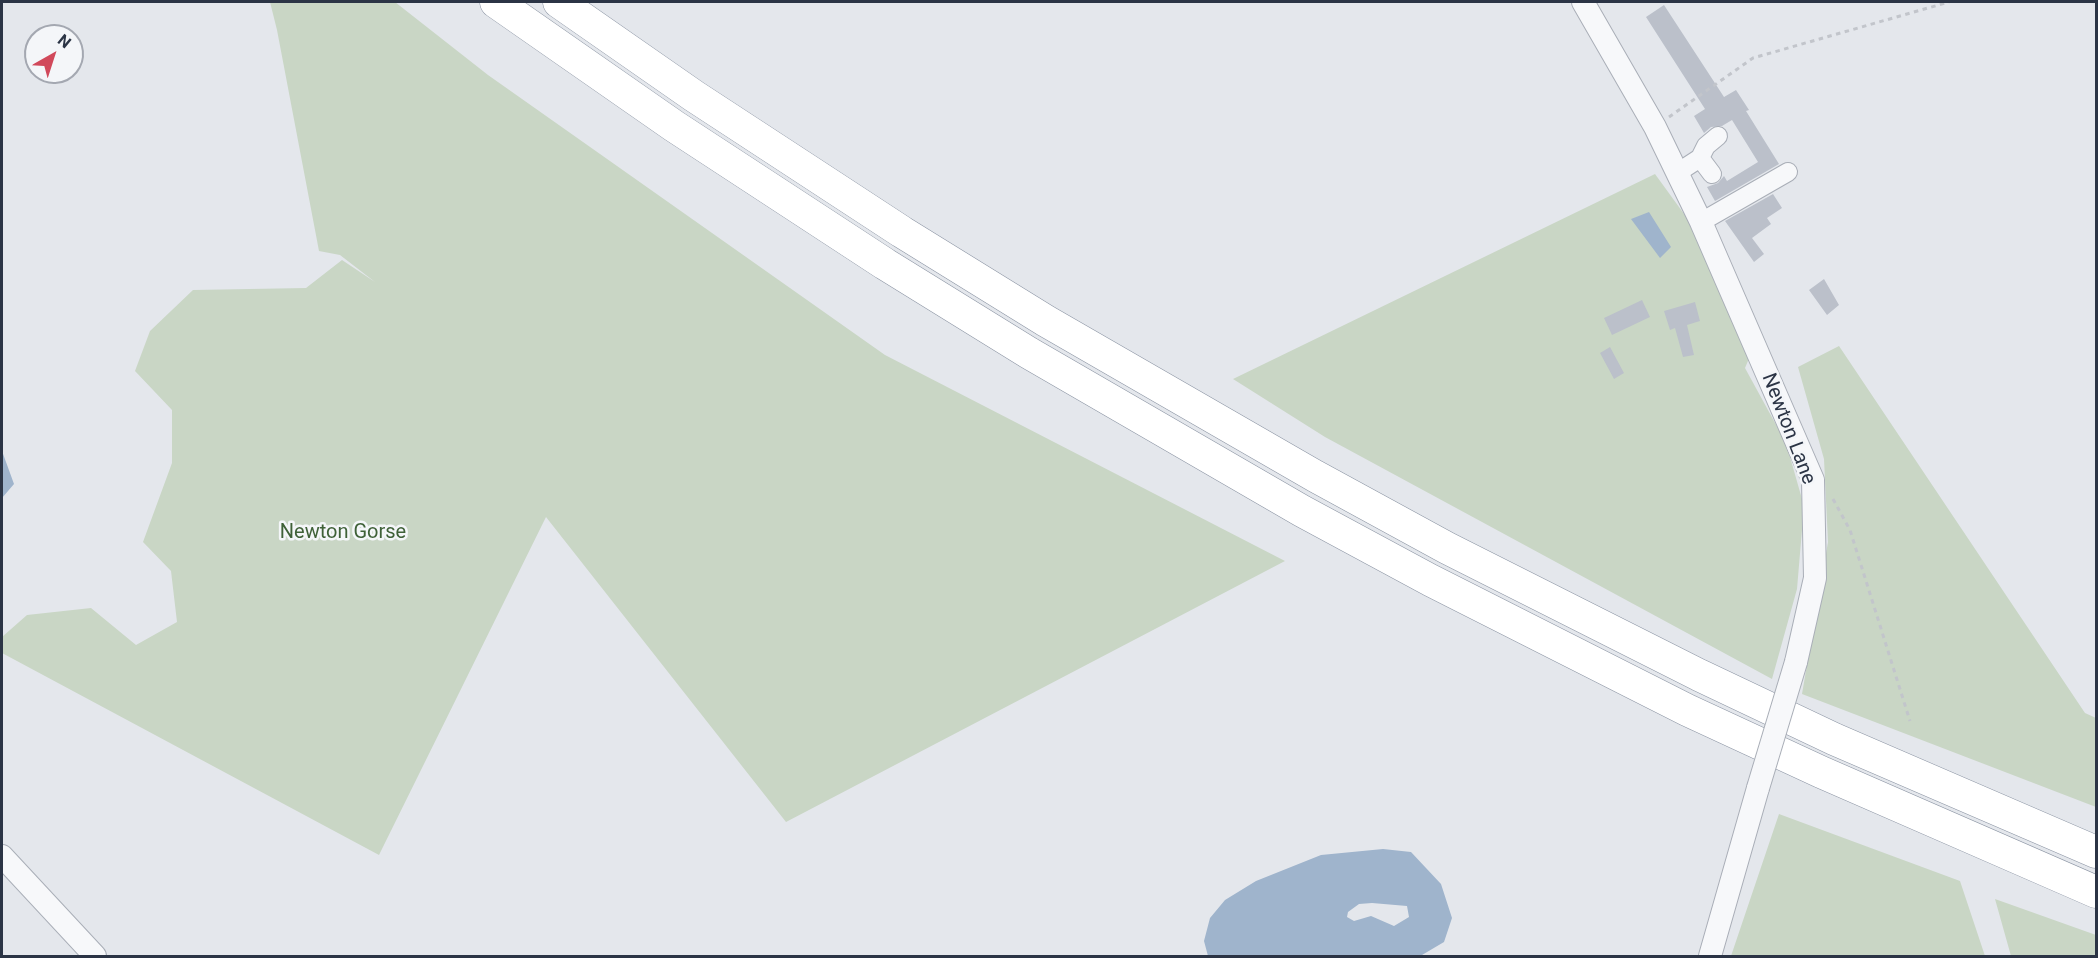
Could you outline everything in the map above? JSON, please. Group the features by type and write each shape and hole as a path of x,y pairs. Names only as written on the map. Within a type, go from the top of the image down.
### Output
{"highway":[{"path":"496,2 664,119 885,264 1058,370 1302,511 1430,580 1687,710 1895,805 2097,892"},
{"path":"559,2 694,96 902,232 1075,338 1315,476 1447,548 1700,675 1834,739 2097,852"}],"street":[{"name":"Newton Lane","path":"1583,2 1655,127 1701,222 1813,480 1815,578 1796,662 1710,957"},
{"path":"1677,173 1700,158 1706,146 1718,136"},
{"path":"1700,158 1712,174"},
{"path":"1701,222 1788,172"},
{"path":"2,856 95,957"}],"path":[{"path":"1655,127 1753,58 1950,2"},
{"path":"1813,480 1829,490 1850,530 1910,721"}],"green space":[{"name":"Newton Gorse","path":"270,2 395,2 488,75 885,355 1285,561 786,822 546,517 379,855 2,653 2,637 27,615 91,608 136,645 177,622 171,571 143,542 172,463 172,410 135,371 150,331 193,290 306,288 342,260 375,282 340,255 319,251"},
{"path":"1655,174 1687,218 1750,356 1745,368 1786,443 1804,506 1797,589 1772,679 1325,437 1233,379"},
{"path":"1839,346 2085,713 2096,718 2096,807 1802,694 1828,542 1824,459 1798,367"},
{"path":"1779,814 1960,881 1985,956 1731,956"},
{"path":"1995,899 2096,935 2096,956 2011,956"}],"water":[{"path":"1649,212 1671,247 1660,258 1631,219"},
{"path":"2,451 14,484 2,498"},
{"path":"1383,849 1411,852 1441,884 1452,918 1444,942 1422,955 1208,956 1204,941 1210,918 1225,900 1256,881 1321,855","holes":["1359,904 1407,906 1409,917 1394,926 1371,916 1354,921 1347,917 1348,912"]}],"building":[{"path":"1664,5 1724,97 1736,90 1749,110 1746,111 1779,164 1715,201 1707,187 1718,183 1724,176 1727,181 1758,162 1732,120 1722,126 1711,127 1704,133 1694,116 1705,109 1646,17"},
{"path":"1773,194 1782,208 1767,218 1771,224 1752,238 1764,254 1754,262 1725,221"},
{"path":"1824,279 1839,305 1827,315 1809,290"},
{"path":"1642,300 1650,317 1612,335 1604,318"},
{"path":"1695,302 1700,321 1687,325 1694,355 1683,357 1675,328 1670,330 1664,311"},
{"path":"1610,347 1624,373 1614,379 1600,353"}]}
